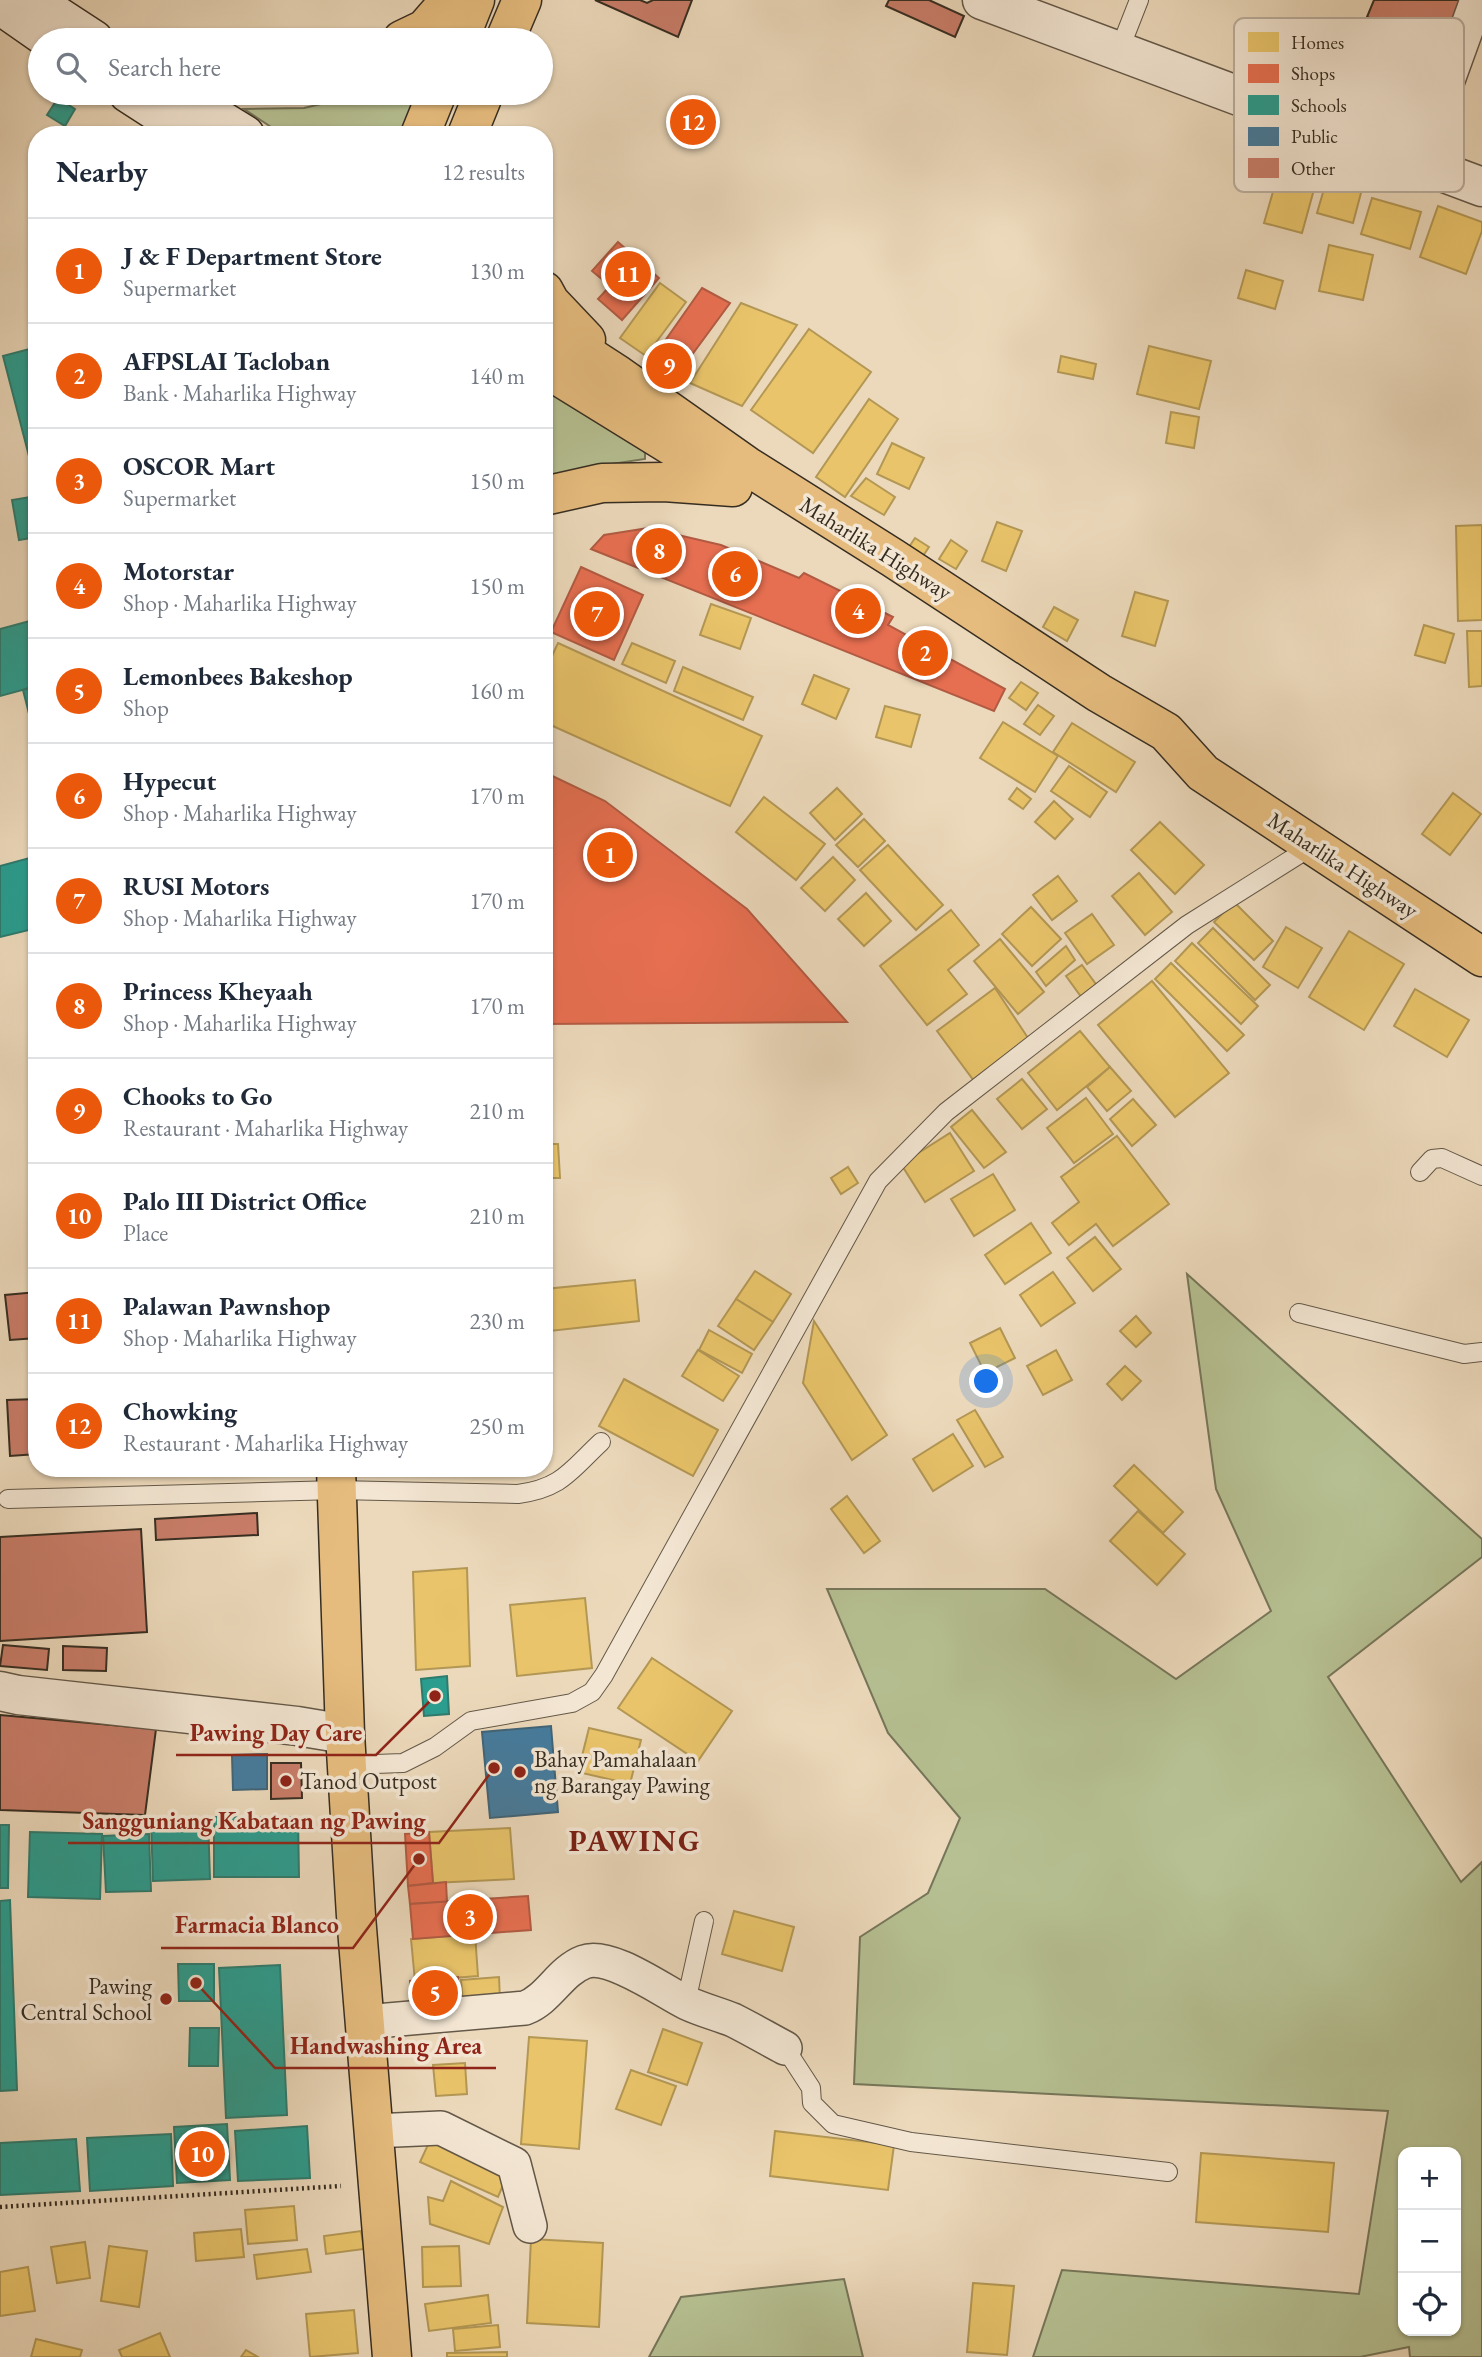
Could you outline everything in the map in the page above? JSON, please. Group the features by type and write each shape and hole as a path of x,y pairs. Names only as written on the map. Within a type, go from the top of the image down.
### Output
{"main road":[{"path":"426,28 450,0"},
{"path":"464,28 475,0"},
{"path":"510,28 522,0"},
{"path":"424,126 432,105"},
{"path":"471,126 479,105"},
{"path":"489,105 490,126"},
{"path":"553,305 618,375"},
{"name":"Maharlika Highway","path":"553,333 747,466 1099,693 1166,732 1203,773"},
{"name":"Maharlika Highway","path":"553,373 741,488 1153,755 1203,773 1482,957"},
{"path":"553,494 602,483 664,482 741,488"},
{"path":"336,1479 346,1749 392,2357"}],"street":[{"path":"982,0 1234,94"},
{"path":"1464,36 1477,0"},
{"path":"0,5 46,12 73,28"},
{"path":"147,105 179,126"},
{"path":"196,105 230,126"},
{"path":"1464,180 1482,187"},
{"path":"0,1691 283,1724 346,1749"},
{"path":"365,2022 525,2008 536,2004 574,1968 586,1961 597,1961 632,1971 686,2002 733,2020 785,2048"},
{"path":"373,2131 441,2128 514,2164 530,2226"}],"lane":[{"path":"1119,51 1139,0"},
{"path":"346,1749 403,1763 435,1747 471,1721 572,1703 592,1692 604,1675 878,1181 946,1112 1187,925 1314,845"},
{"path":"1420,1172 1432,1159 1442,1158 1482,1176"},
{"path":"1299,1313 1464,1354 1482,1352"},
{"path":"8,1499 336,1479 518,1494 540,1491 557,1484 601,1442"},
{"path":"686,2002 704,1921"},
{"path":"785,2048 811,2088 812,2103 833,2124 911,2142 1168,2172"}],"path":[{"path":"0,2207 377,2185"}],"green space":[{"path":"317,105 417,105 409,126 270,126 244,109 304,108"},
{"path":"553,391 645,453 645,459 585,468 553,477"},
{"path":"1187,1274 1482,1539 1482,1557 1328,1677 1461,1882 1482,1862 1482,2357 1410,2357 1409,2347 1360,2357 1033,2357 1062,2270 1359,2294 1388,2111 854,2084 860,1937 928,1893 960,1818 888,1733 827,1589 1045,1589 1176,1679 1271,1611 1216,1489"},
{"path":"844,2279 863,2357 649,2357 681,2297"}],"building: Homes":[{"path":"1273,192 1313,192 1302,233 1264,223"},
{"path":"1323,192 1361,192 1353,223 1317,213"},
{"path":"1372,198 1421,212 1410,249 1361,234"},
{"path":"1438,206 1482,222 1482,231 1466,274 1420,257"},
{"path":"1329,245 1373,255 1363,300 1319,291"},
{"path":"1246,270 1283,281 1275,309 1238,298"},
{"path":"660,283 686,302 646,356 620,338"},
{"path":"741,303 797,325 742,406 690,383"},
{"path":"809,329 871,372 813,453 751,410"},
{"path":"1149,346 1211,361 1199,409 1137,394"},
{"path":"1061,356 1096,364 1093,379 1058,372"},
{"path":"869,399 898,419 845,497 816,477"},
{"path":"1171,412 1199,417 1194,448 1166,443"},
{"path":"892,443 924,458 909,489 877,474"},
{"path":"866,478 895,497 884,515 851,496"},
{"path":"997,522 1022,531 1006,571 982,561"},
{"path":"1482,525 1482,620 1458,621 1456,526"},
{"path":"915,538 929,547 921,559 907,550"},
{"path":"951,540 967,551 956,569 939,559"},
{"path":"1135,592 1168,601 1155,646 1122,636"},
{"path":"711,604 751,618 740,649 700,635"},
{"path":"1054,607 1078,620 1067,641 1043,627"},
{"path":"1424,625 1454,634 1445,663 1415,655"},
{"path":"1467,631 1482,631 1482,686 1469,687"},
{"path":"558,643 762,736 730,806 553,726 553,654"},
{"path":"632,643 675,661 666,683 622,664"},
{"path":"683,667 753,697 743,720 674,691"},
{"path":"814,675 849,689 836,719 802,704"},
{"path":"1021,682 1038,693 1026,710 1009,698"},
{"path":"1038,705 1054,716 1040,735 1024,724"},
{"path":"885,706 920,715 911,747 876,737"},
{"path":"1003,722 1058,756 1035,792 980,758"},
{"path":"1072,723 1135,762 1116,792 1053,752"},
{"path":"1069,766 1107,792 1090,817 1051,791"},
{"path":"837,788 862,814 835,840 810,813"},
{"path":"1017,788 1031,799 1023,809 1009,799"},
{"path":"1453,793 1481,814 1450,855 1422,834"},
{"path":"764,797 825,844 796,880 736,832"},
{"path":"1054,801 1073,819 1055,839 1035,822"},
{"path":"864,819 885,841 858,867 836,845"},
{"path":"1160,822 1204,865 1175,894 1131,850"},
{"path":"888,845 943,905 916,930 860,870"},
{"path":"833,857 855,880 825,911 801,888"},
{"path":"1139,873 1172,912 1145,935 1112,896"},
{"path":"1058,876 1077,901 1052,920 1033,895"},
{"path":"866,893 891,921 864,946 838,919"},
{"path":"1234,902 1273,941 1254,960 1214,922"},
{"path":"1031,907 1061,939 1032,966 1002,934"},
{"path":"951,910 979,945 948,970 967,994 927,1025 880,966"},
{"path":"1092,914 1114,945 1087,964 1065,933"},
{"path":"1286,927 1322,948 1298,988 1263,967"},
{"path":"1213,928 1270,985 1255,1000 1198,943"},
{"path":"1349,931 1404,964 1364,1030 1309,997"},
{"path":"1000,939 1044,992 1018,1014 974,961"},
{"path":"1192,943 1258,1006 1241,1024 1175,961"},
{"path":"1066,946 1075,960 1046,986 1036,972"},
{"path":"1171,963 1244,1035 1227,1051 1155,979"},
{"path":"1082,965 1098,987 1082,998 1066,976"},
{"path":"1152,981 1229,1073 1175,1117 1098,1025"},
{"path":"995,988 1030,1041 977,1085 937,1031"},
{"path":"1415,989 1469,1020 1447,1057 1394,1026"},
{"path":"1080,1031 1110,1067 1057,1110 1028,1073"},
{"path":"1110,1067 1131,1091 1107,1111 1087,1087"},
{"path":"1022,1079 1047,1109 1022,1129 997,1099"},
{"path":"1086,1098 1113,1134 1074,1163 1047,1128"},
{"path":"1133,1099 1156,1125 1132,1146 1110,1119"},
{"path":"972,1110 1006,1152 984,1168 951,1127"},
{"path":"950,1133 974,1171 925,1202 901,1164"},
{"path":"1117,1136 1169,1204 1113,1246 1096,1224 1069,1245 1052,1223 1079,1202 1061,1177"},
{"path":"553,1144 558,1144 560,1178 553,1178"},
{"path":"848,1167 858,1183 841,1194 831,1178"},
{"path":"993,1174 1015,1210 974,1236 951,1199"},
{"path":"1031,1223 1051,1253 1005,1284 985,1255"},
{"path":"1095,1237 1121,1269 1093,1291 1067,1258"},
{"path":"755,1271 791,1294 773,1322 736,1299"},
{"path":"1053,1272 1075,1303 1041,1326 1020,1295"},
{"path":"635,1280 639,1321 553,1331 553,1288"},
{"path":"736,1299 773,1322 754,1350 718,1326"},
{"path":"1136,1316 1151,1333 1136,1347 1120,1331"},
{"path":"814,1321 887,1435 852,1460 803,1383"},
{"path":"1000,1328 1015,1358 985,1373 970,1343"},
{"path":"709,1330 752,1354 742,1373 699,1350"},
{"path":"698,1350 739,1376 723,1401 682,1376"},
{"path":"1056,1350 1072,1380 1043,1395 1027,1366"},
{"path":"1125,1366 1141,1381 1122,1400 1107,1384"},
{"path":"624,1379 718,1430 693,1476 599,1426"},
{"path":"975,1410 1003,1457 985,1467 957,1420"},
{"path":"953,1434 973,1466 933,1491 913,1459"},
{"path":"1134,1465 1183,1512 1163,1533 1114,1486"},
{"path":"847,1496 880,1541 864,1553 831,1509"},
{"path":"1138,1511 1185,1554 1157,1585 1110,1541"},
{"path":"467,1568 470,1666 416,1670 413,1572"},
{"path":"585,1598 592,1668 517,1676 510,1605"},
{"path":"652,1658 732,1711 698,1761 618,1708"},
{"path":"589,1728 641,1740 630,1784 578,1772"},
{"path":"510,1828 514,1879 433,1883 429,1832"},
{"path":"734,1911 794,1927 782,1971 722,1954"},
{"path":"475,1934 478,1976 415,1981 411,1939"},
{"path":"499,1977 500,2000 463,2004 461,1980"},
{"path":"663,2029 702,2043 687,2085 648,2072"},
{"path":"529,2037 587,2041 579,2149 521,2144"},
{"path":"465,2063 467,2094 436,2096 433,2065"},
{"path":"631,2070 676,2086 661,2125 616,2109"},
{"path":"775,2131 894,2145 888,2190 770,2176"},
{"path":"432,2136 509,2171 498,2197 420,2162"},
{"path":"1201,2153 1334,2163 1328,2232 1196,2222"},
{"path":"451,2181 503,2207 489,2244 430,2224 428,2197 443,2201"},
{"path":"294,2206 297,2240 248,2244 245,2210"},
{"path":"241,2229 244,2257 196,2261 194,2233"},
{"path":"361,2231 364,2249 326,2254 324,2236"},
{"path":"531,2239 603,2243 599,2327 527,2323"},
{"path":"85,2242 90,2278 57,2283 51,2247"},
{"path":"109,2246 147,2251 139,2307 101,2301"},
{"path":"459,2246 461,2286 423,2287 422,2247"},
{"path":"307,2249 311,2272 257,2279 254,2255"},
{"path":"28,2267 35,2311 0,2316 0,2272"},
{"path":"973,2283 1014,2286 1007,2355 967,2352"},
{"path":"488,2295 491,2323 429,2331 425,2304"},
{"path":"354,2310 358,2353 310,2357 306,2314"},
{"path":"498,2325 500,2347 455,2351 453,2329"},
{"path":"160,2333 170,2357 122,2357 119,2350"},
{"path":"36,2339 82,2350 80,2357 31,2357"},
{"path":"246,2350 258,2357 241,2357"},
{"path":"507,2352 507,2357 447,2357 447,2353"}],"building: Shops":[{"path":"618,242 659,278 622,320 598,299 610,286 592,271"},
{"path":"702,288 730,303 672,382 646,368"},
{"path":"648,528 721,545 799,578 804,573 893,617 888,625 1005,689 994,711 591,549 604,535"},
{"path":"581,567 643,595 614,660 553,633"},
{"path":"553,776 605,801 747,909 847,1022 553,1024"},
{"path":"429,1832 433,1883 408,1886 405,1834"},
{"path":"446,1882 447,1902 410,1904 408,1886"},
{"path":"528,1896 531,1930 413,1939 410,1904"},
{"path":"458,1977 460,2005 412,2008 410,1981"}],"building: Schools":[{"path":"53,105 69,105 75,109 65,126 47,115"},
{"path":"28,349 28,452 3,356"},
{"path":"28,497 28,538 19,540 12,500"},
{"path":"28,621 28,688 0,696 0,629"},
{"path":"28,689 28,710 23,690"},
{"path":"28,858 28,930 0,937 0,866"},
{"path":"447,1676 449,1714 424,1716 421,1679"},
{"path":"214,1817 298,1817 299,1877 214,1877"},
{"path":"208,1820 210,1879 153,1881 151,1821"},
{"path":"0,1825 9,1825 8,1888 0,1888"},
{"path":"30,1832 102,1834 100,1899 28,1897"},
{"path":"149,1834 151,1891 106,1892 103,1836"},
{"path":"10,1900 17,2090 0,2091 0,1901"},
{"path":"178,1964 214,1964 214,2001 179,2001"},
{"path":"280,1965 287,2115 226,2118 219,1968"},
{"path":"190,2028 219,2028 218,2066 189,2066"},
{"path":"227,2124 230,2180 177,2183 174,2127"},
{"path":"307,2126 310,2178 238,2181 235,2131"},
{"path":"171,2134 173,2186 90,2191 87,2138"},
{"path":"76,2139 80,2191 0,2195 0,2143"}],"building: Public":[{"name":"Bahay Pamahalaan ng Barangay Pawing","path":"551,1726 558,1812 490,1818 482,1732"},
{"path":"267,1754 267,1789 233,1790 232,1755"}],"building: Other":[{"path":"595,0 640,0 647,3 653,0 692,0 678,37"},
{"path":"889,0 929,0 964,16 955,37 886,6"},
{"path":"1374,0 1467,0 1461,18 1367,17"},
{"path":"28,1293 28,1339 10,1340 5,1295"},
{"path":"28,1399 28,1455 10,1456 7,1400"},
{"path":"257,1513 258,1535 156,1540 155,1519"},
{"path":"141,1529 147,1632 0,1641 0,1537"},
{"path":"3,1645 49,1649 47,1670 0,1666"},
{"path":"63,1646 107,1648 106,1671 63,1670"},
{"path":"0,1715 156,1729 145,1815 0,1810"},
{"name":"Tanod Outpost","path":"271,1763 301,1763 302,1798 271,1799"}],"place":[{"name":"Chowking","path":"693,122"},
{"name":"Palawan Pawnshop","path":"628,274"},
{"name":"Chooks to Go","path":"669,366"},
{"name":"Princess Kheyaah","path":"659,551"},
{"name":"Hypecut","path":"735,574"},
{"name":"Motorstar","path":"858,611"},
{"name":"RUSI Motors","path":"597,614"},
{"name":"AFPSLAI Tacloban","path":"925,653"},
{"name":"J & F Department Store","path":"610,855"},
{"name":"Pawing Day Care","path":"435,1696"},
{"name":"Sangguniang Kabataan ng Pawing","path":"494,1768"},
{"name":"Bahay Pamahalaan ng Barangay Pawing","path":"520,1772"},
{"name":"Tanod Outpost","path":"286,1781"},
{"name":"Farmacia Blanco","path":"419,1859"},
{"name":"OSCOR Mart","path":"470,1917"},
{"name":"Handwashing Area","path":"196,1983"},
{"name":"Lemonbees Bakeshop","path":"435,1993"},
{"name":"Pawing Central School","path":"166,1999"},
{"name":"Palo III District Office","path":"202,2154"}],"district":[{"name":"PAWING","path":"635,1840"}]}
